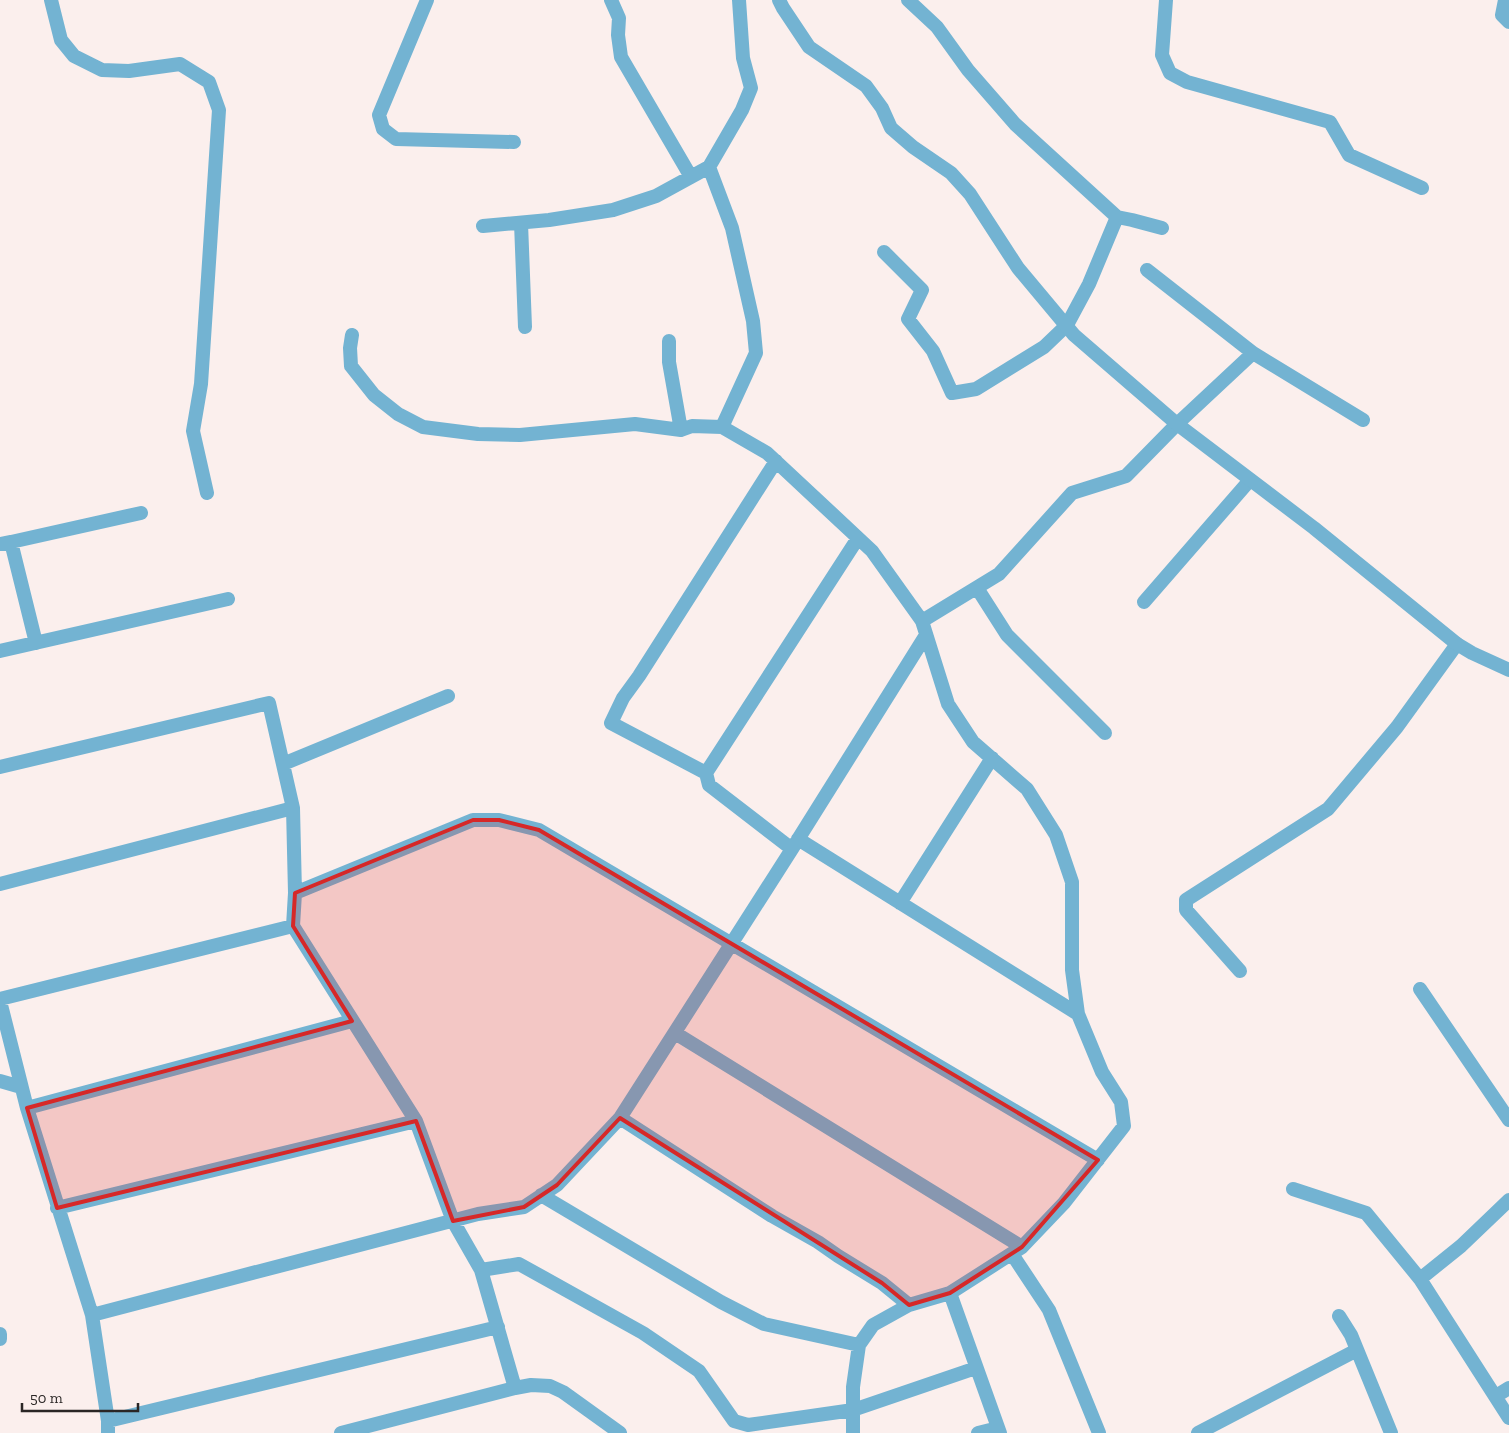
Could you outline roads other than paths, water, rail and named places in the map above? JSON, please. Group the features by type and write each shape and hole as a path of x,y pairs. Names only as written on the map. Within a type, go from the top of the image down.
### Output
{"street":[{"path":"51,0 61,40 74,56 102,70 129,71 180,64 209,82 219,110 201,384 193,431 207,493"},
{"path":"427,0 378,115 383,130 396,139 514,142"},
{"path":"611,0 619,18 618,35 621,57 691,177"},
{"path":"483,226 549,220 613,210 656,196 709,167 742,110 751,88 743,58 739,0"},
{"path":"779,0 809,47 866,86 882,108 891,128 951,173 970,194 1018,268 1074,335 1177,424 1314,528 1457,644 1509,670"},
{"path":"908,0 937,27 968,70 1015,124 1116,218 1162,228"},
{"path":"1166,0 1162,55 1170,73 1187,82 1330,122 1349,155 1422,188"},
{"path":"1505,0 1502,15 1509,22"},
{"path":"709,167 732,228 753,321 756,353 722,427"},
{"path":"884,252 922,290 908,319 933,351 952,393 976,388 1044,347 1067,325 1089,284 1116,218"},
{"path":"521,223 525,327"},
{"path":"1147,270 1253,353 1363,420"},
{"path":"352,335 350,348 351,366 374,396 398,414 423,427 478,434 520,435 635,424 681,430 692,426 722,427 767,453 872,551 922,621 948,704 973,742 1027,789 1056,835 1072,882 1072,970 1078,1014 1102,1072 1120,1102 1124,1126 1064,1203 1017,1250 950,1293 909,1305 874,1325 859,1345 852,1387 854,1433"},
{"path":"669,341 669,362 681,430"},
{"path":"922,621 999,574 1072,493 1126,476 1177,424 1253,353"},
{"path":"706,773 611,723 623,698 639,676 776,461"},
{"path":"1144,602 1250,480"},
{"path":"36,643 6,543 141,513"},
{"path":"858,538 706,773 709,785 795,844 900,903 1078,1014"},
{"path":"977,588 1008,635 1105,734"},
{"path":"0,651 228,599"},
{"path":"92,1315 478,1214 524,1207 557,1185 620,1118 926,634"},
{"path":"1240,971 1186,910 1186,900 1328,809 1397,726 1457,644"},
{"path":"283,764 448,696"},
{"path":"0,767 269,703 293,808 295,893 293,926 416,1121 453,1221 481,1270 488,1300 515,1388"},
{"path":"900,903 992,758"},
{"path":"0,884 293,808"},
{"path":"295,893 473,820 499,820 539,830 1098,1160"},
{"path":"293,926 0,1000 27,1108 92,1315 108,1427 498,1328"},
{"path":"1420,989 1509,1120"},
{"path":"27,1108 352,1021"},
{"path":"675,1033 1017,1250 1049,1310 1099,1433"},
{"path":"0,1081 22,1087"},
{"path":"620,1118 772,1216 875,1278 909,1305"},
{"path":"58,1208 416,1121"},
{"path":"1293,1189 1366,1213 1420,1279 1509,1418"},
{"path":"541,1196 721,1302 764,1324 859,1345"},
{"path":"1420,1279 1461,1246 1509,1200"},
{"path":"481,1270 519,1264 643,1333 699,1371 734,1421 748,1424 853,1410 976,1368"},
{"path":"950,1293 999,1430 978,1433"},
{"path":"1339,1316 1357,1350 1391,1433"},
{"path":"0,1334 0,1339"},
{"path":"1198,1433 1357,1350"},
{"path":"341,1433 531,1385 550,1386 563,1392 620,1433"},
{"path":"1496,1396 1509,1388"}]}
